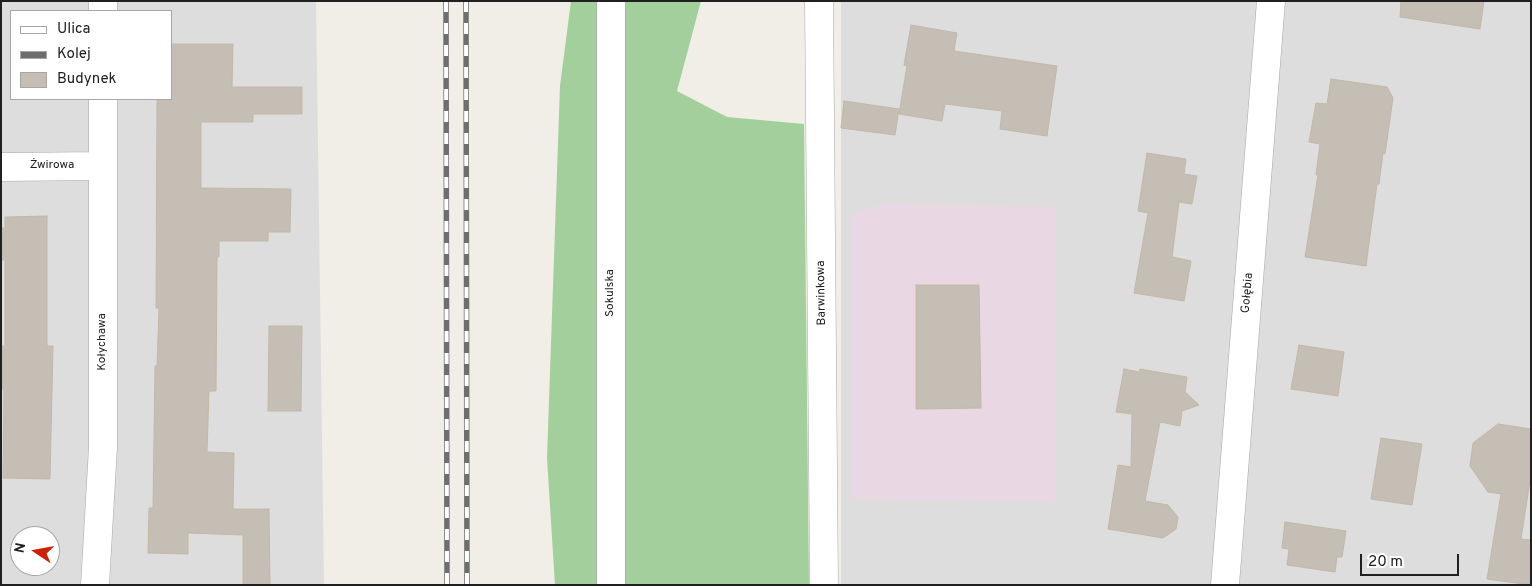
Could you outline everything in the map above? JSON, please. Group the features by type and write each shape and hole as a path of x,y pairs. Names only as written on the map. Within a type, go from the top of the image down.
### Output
{"street":[{"name":"Sokulska","path":"611,585 612,1"},
{"name":"Barwinkowa","path":"819,1 824,585"},
{"name":"Gołębia","path":"1225,585 1272,1"},
{"name":"Kołychawa","path":"95,585 103,447 103,100"},
{"name":"Żwirowa","path":"1,166 103,166"}],"shaded area":[{"path":"1,1 316,1 324,585 1,585"},
{"path":"841,1 1531,1 1531,585 841,585"},
{"path":"880,204 1055,207 1056,502 852,499 851,217"}],"green space":[{"path":"571,1 701,1 677,91 727,117 804,124 809,585 555,585 547,458 560,86"}],"building":[{"path":"1401,1 1484,1 1480,29 1400,17"},
{"path":"911,25 957,33 954,51 1057,66 1047,136 1000,129 1002,111 945,104 942,121 899,114 907,66 904,65"},
{"path":"172,44 233,44 232,87 302,87 302,114 253,114 253,122 201,122 201,188 291,189 290,232 268,232 268,241 219,241 219,257 217,257 216,391 209,391 207,452 234,453 233,509 269,509 270,585 243,585 243,535 188,533 188,554 148,553 149,508 153,508 155,366 157,366 159,308 156,308 157,100 172,100"},
{"path":"1331,79 1387,87 1393,98 1385,154 1383,153 1379,184 1377,184 1366,266 1305,257 1318,175 1316,175 1320,144 1309,142 1316,103 1327,104"},
{"path":"844,101 899,109 895,135 841,128"},
{"path":"1147,153 1186,159 1184,174 1197,176 1192,204 1179,202 1172,257 1191,261 1184,301 1134,293 1148,213 1138,211"},
{"path":"47,216 47,346 53,346 50,479 3,478 4,389 1,389 1,346 5,346 5,260 1,260 1,228 5,228 5,217"},
{"path":"916,285 979,285 981,408 916,409"},
{"path":"269,326 302,326 301,411 268,411"},
{"path":"1299,345 1344,352 1338,396 1291,389"},
{"path":"1124,369 1139,372 1140,369 1187,377 1185,392 1199,405 1182,411 1180,426 1160,422 1145,501 1168,505 1178,517 1176,529 1163,538 1108,529 1118,465 1131,467 1132,414 1116,412"},
{"path":"1498,424 1531,429 1531,474 1521,539 1531,540 1531,585 1487,579 1501,494 1488,492 1470,466 1473,443"},
{"path":"1381,438 1422,444 1412,505 1371,499"},
{"path":"1285,522 1346,531 1342,557 1337,557 1335,572 1287,565 1289,549 1282,548"}],"railway":[{"path":"446,1 447,585"},
{"path":"466,1 467,585"}]}
